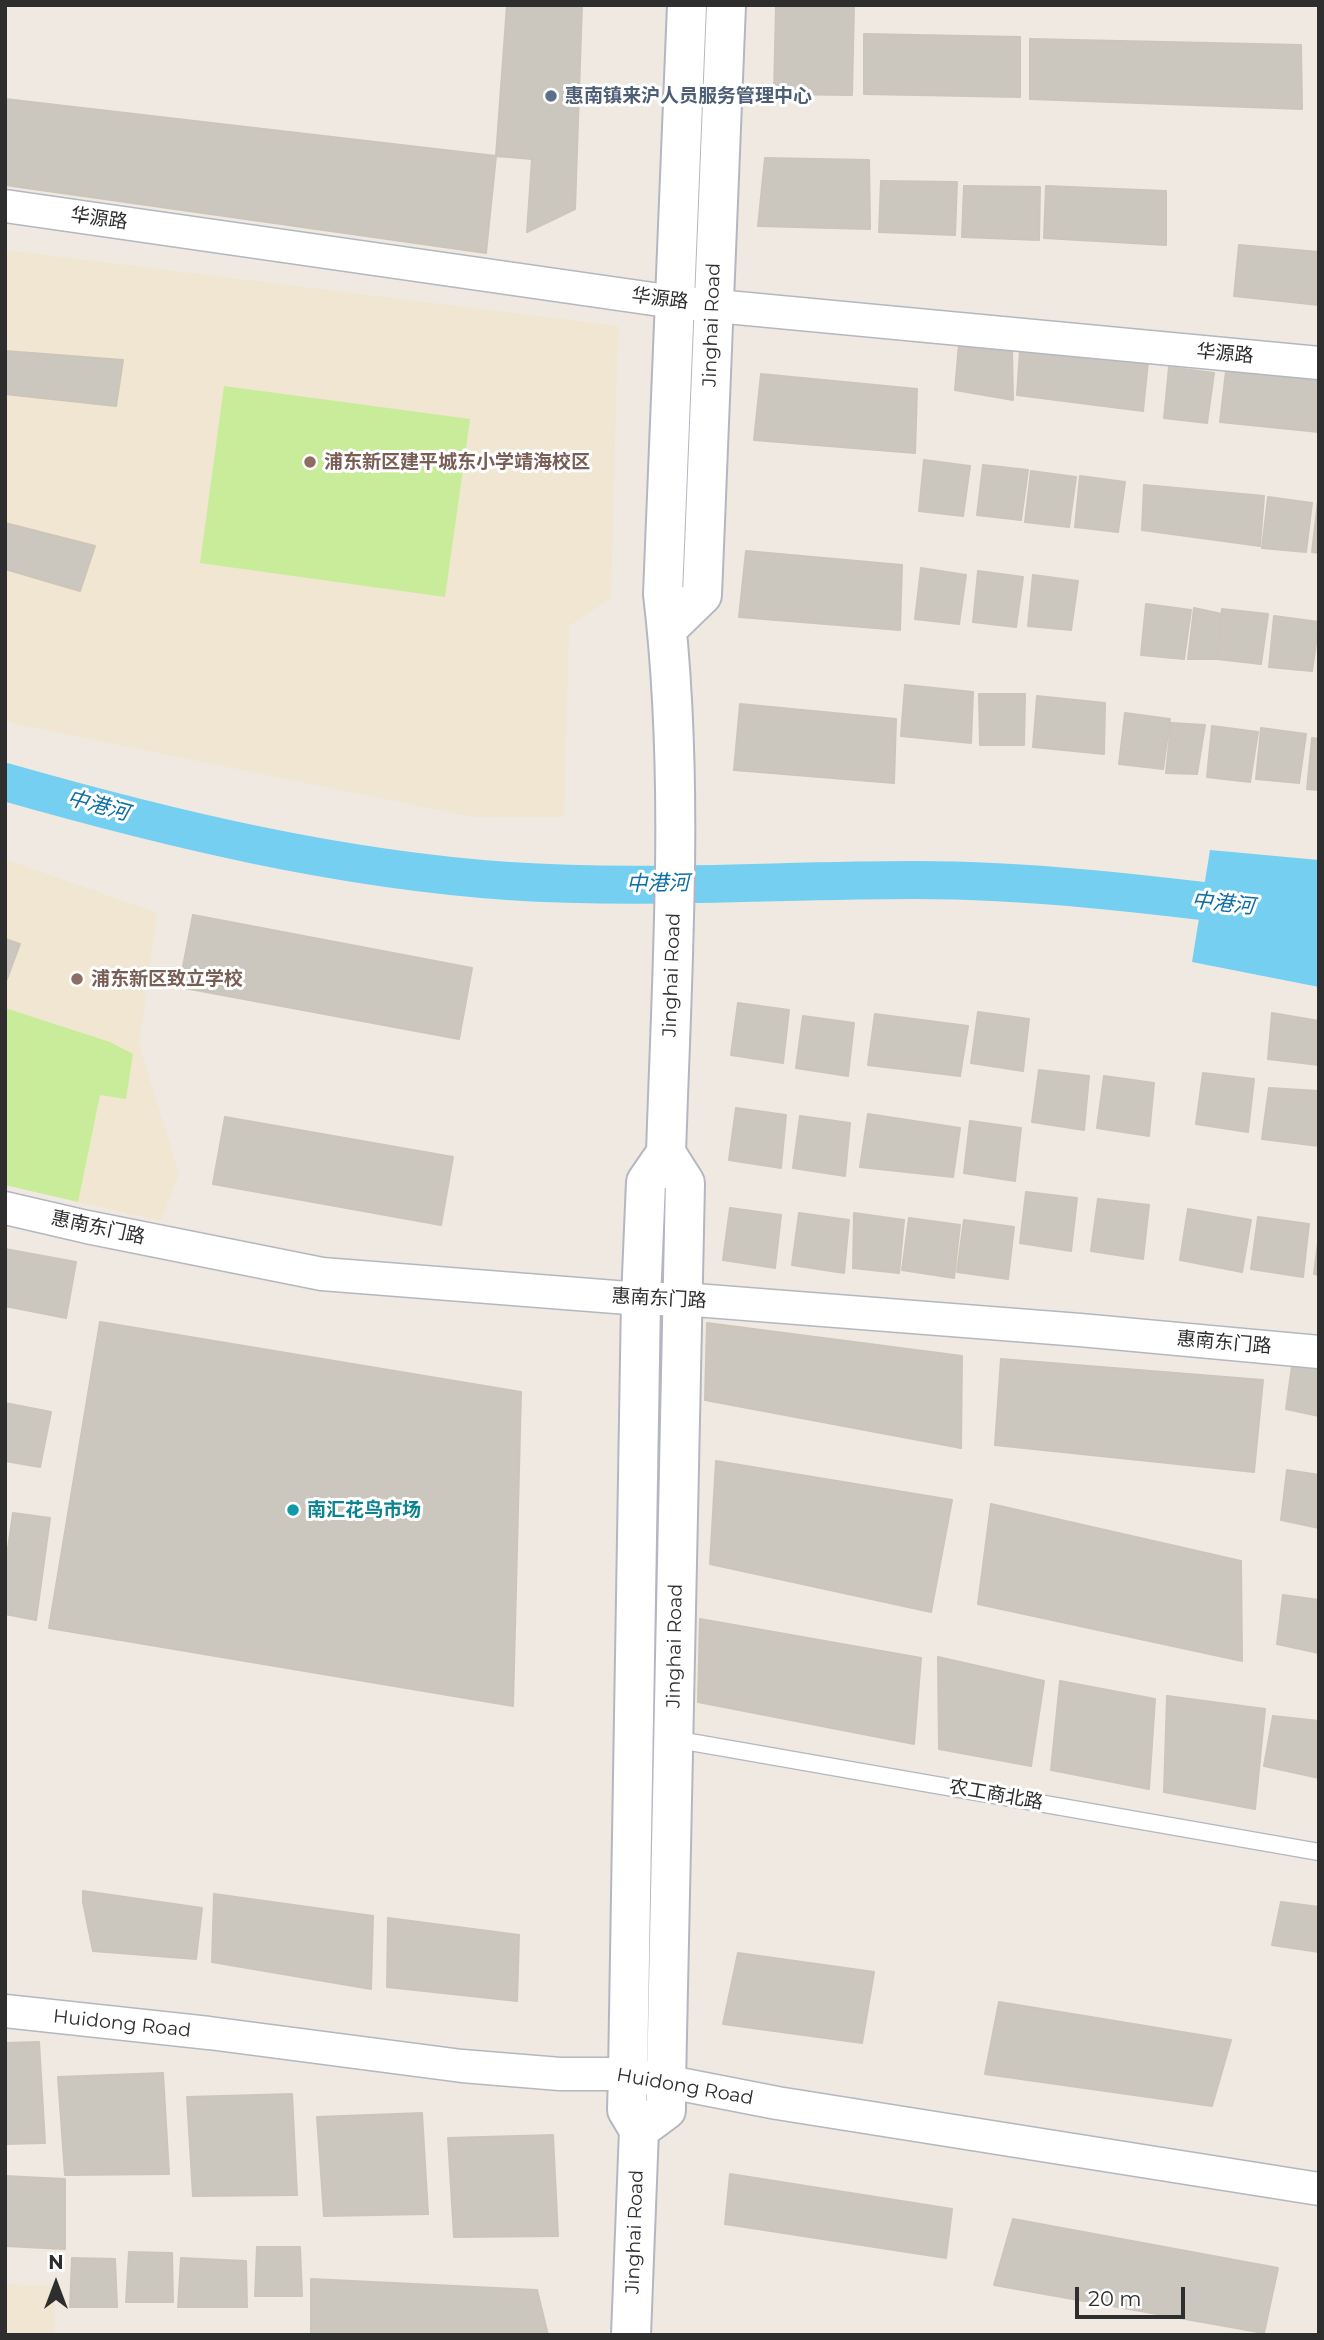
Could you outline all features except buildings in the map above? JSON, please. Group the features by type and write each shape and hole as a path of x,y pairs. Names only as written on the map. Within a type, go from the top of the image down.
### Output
{"main road":[{"name":"Jinghai Road","path":"631,2335 639,2130 627,2110 640,1299 646,1182 666,1153 676,807 663,594 687,5"},
{"name":"Jinghai Road","path":"667,629 702,595 726,5"},
{"name":"Jinghai Road","path":"639,2130 666,2110 685,1183 666,1153"}],"street":[{"name":"华源路","path":"5,206 674,302 1319,363"},
{"name":"惠南东门路","path":"5,1208 322,1274 1080,1330 1319,1352"},
{"name":"Huidong Road","path":"5,2011 209,2033 462,2066 560,2074 628,2074 777,2103 1319,2189"}],"lane":[{"name":"农工商北路","path":"673,1739 1319,1852"}],"shaded area":[{"name":"浦东新区建平城东小学靖海校区","path":"5,250 618,326 611,598 569,626 564,817 473,817 5,720"},
{"name":"浦东新区致立学校","path":"5,859 157,913 139,1045 179,1173 161,1221 5,1185"},
{"path":"5,2284 54,2286 55,2335 5,2335"}],"green space":[{"path":"224,386 470,419 445,597 200,563"},
{"path":"5,1008 110,1042 133,1054 126,1099 100,1095 78,1202 5,1185"}],"water":[{"path":"1210,850 1319,860 1319,987 1192,962"}],"waterway":[{"name":"中港河","path":"5,782 129,816 254,845 444,875 508,881 609,885 863,880 1016,883 1319,915"}],"place":[{"name":"惠南镇来沪人员服务管理中心","path":"551,96"},
{"name":"浦东新区建平城东小学靖海校区","path":"310,462"},
{"name":"浦东新区致立学校","path":"77,979"},
{"name":"南汇花鸟市场","path":"293,1510"}]}
